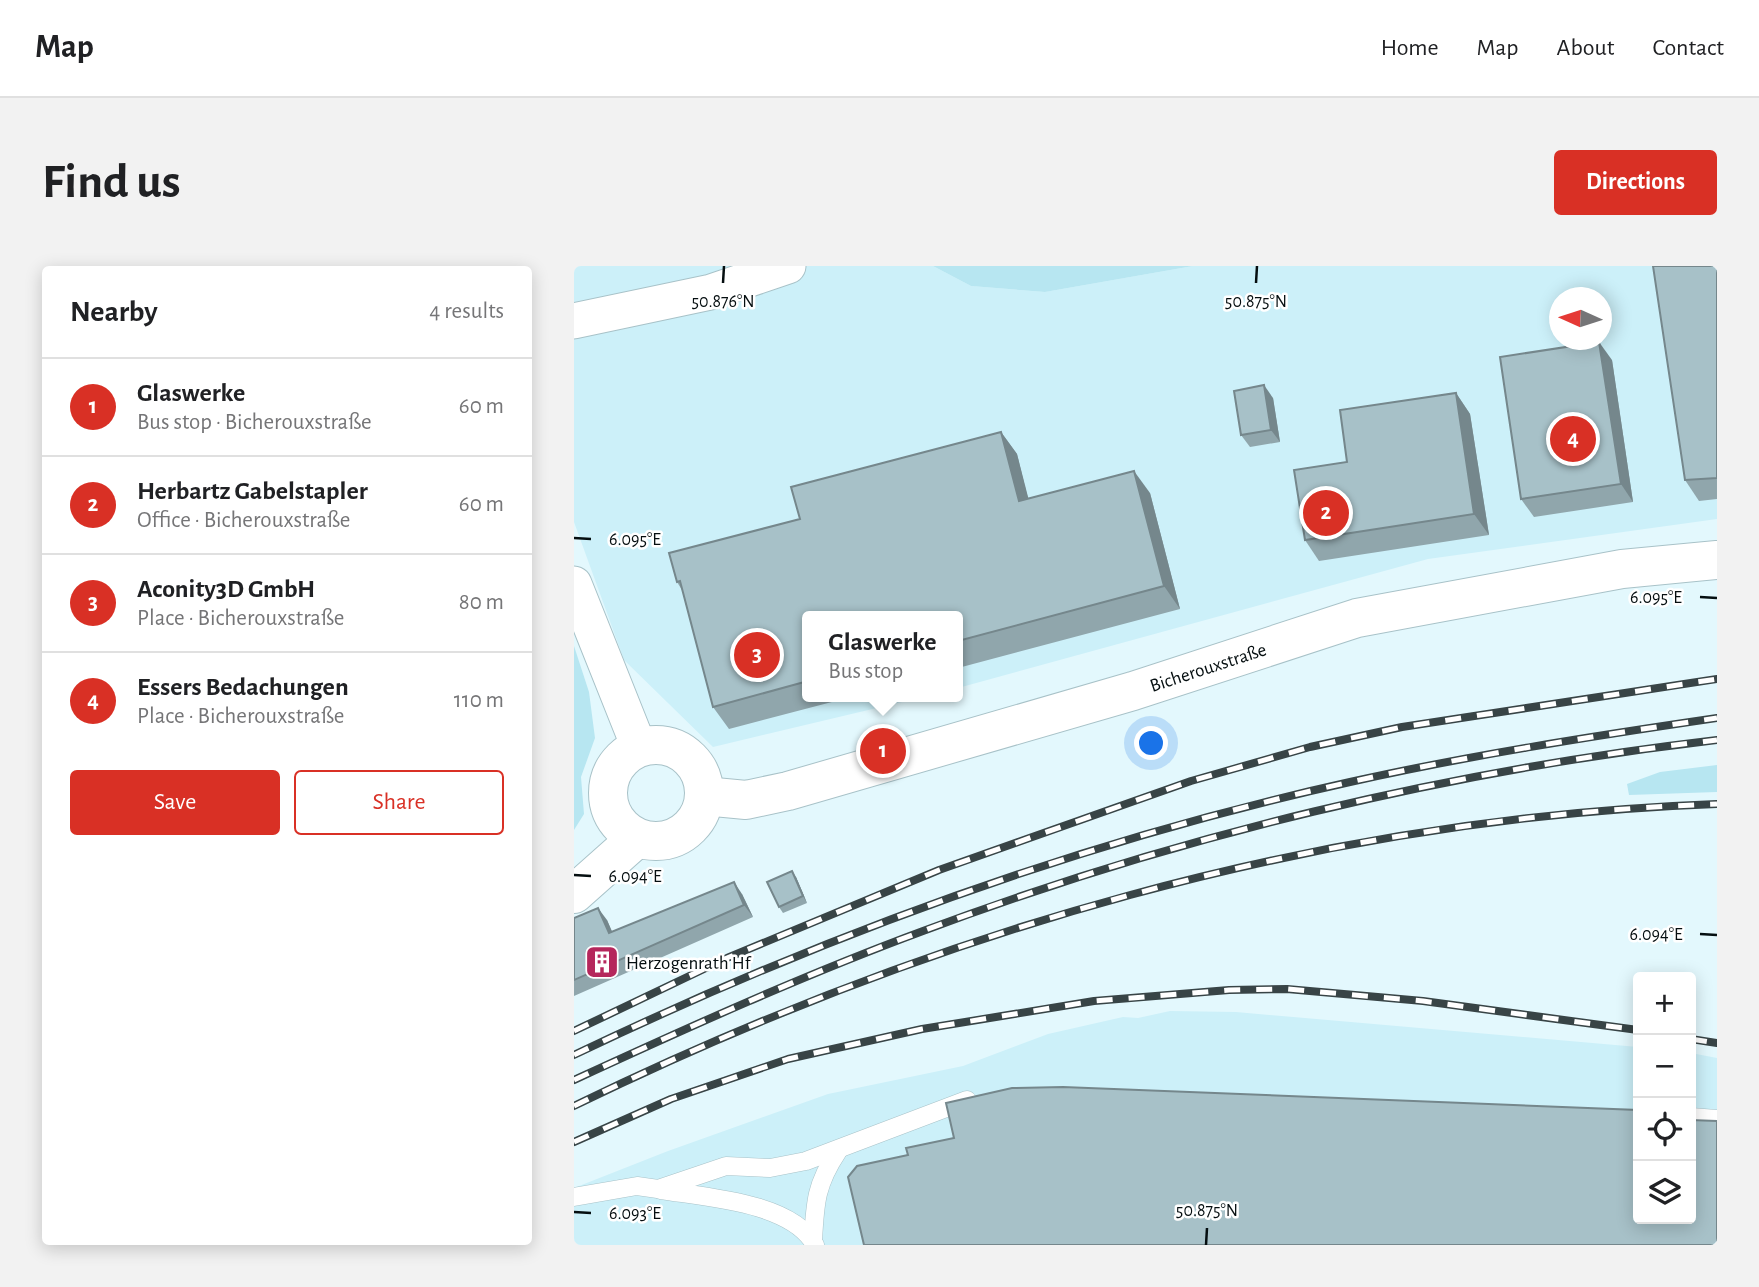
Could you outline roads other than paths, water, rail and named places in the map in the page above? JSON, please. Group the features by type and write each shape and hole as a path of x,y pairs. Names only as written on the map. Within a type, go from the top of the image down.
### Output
{"street":[{"path":"574,321 711,292 788,266"},
{"name":"Bicherouxstraße","path":"704,796 746,800 788,791 1133,691 1357,618 1622,569 1717,560"},
{"path":"574,584 639,747"},
{"path":"663,745 685,754 700,773 704,796 697,819 682,835 659,842 637,838 618,825 608,804 609,780 620,760 639,747 663,745"},
{"path":"574,894 637,838"}],"lane":[{"path":"658,1189 726,1166 770,1168 838,1151 953,1104 990,1096"},
{"path":"1696,1117 1717,1119"},
{"path":"814,1243 815,1204 822,1174 838,1151"},
{"path":"574,1197 636,1186 749,1204 790,1222 814,1243"}],"railway":[{"path":"574,1031 727,958 939,870 1191,781 1310,747 1402,727 1717,679"},
{"path":"574,1055 761,971 857,932 954,896 1151,833 1250,806 1395,772 1717,718"},
{"path":"574,1080 834,965 923,931 1116,865 1314,811 1414,789 1616,753 1717,740"},
{"path":"574,1106 709,1044 847,987 988,938 1130,895 1275,860 1421,833 1568,814 1717,804"},
{"path":"574,1142 671,1099 788,1059 922,1029 1094,1001 1229,990 1287,989 1423,1001 1633,1029"},
{"path":"1696,1040 1717,1043"}],"place":[{"name":"Essers Bedachungen","path":"1573,439"},
{"name":"Herbartz Gabelstapler","path":"1326,513"},
{"name":"Aconity3D GmbH","path":"757,655"},
{"name":"Glaswerke","path":"883,751"},
{"name":"Herzogenrath Hf","path":"602,962"}]}
